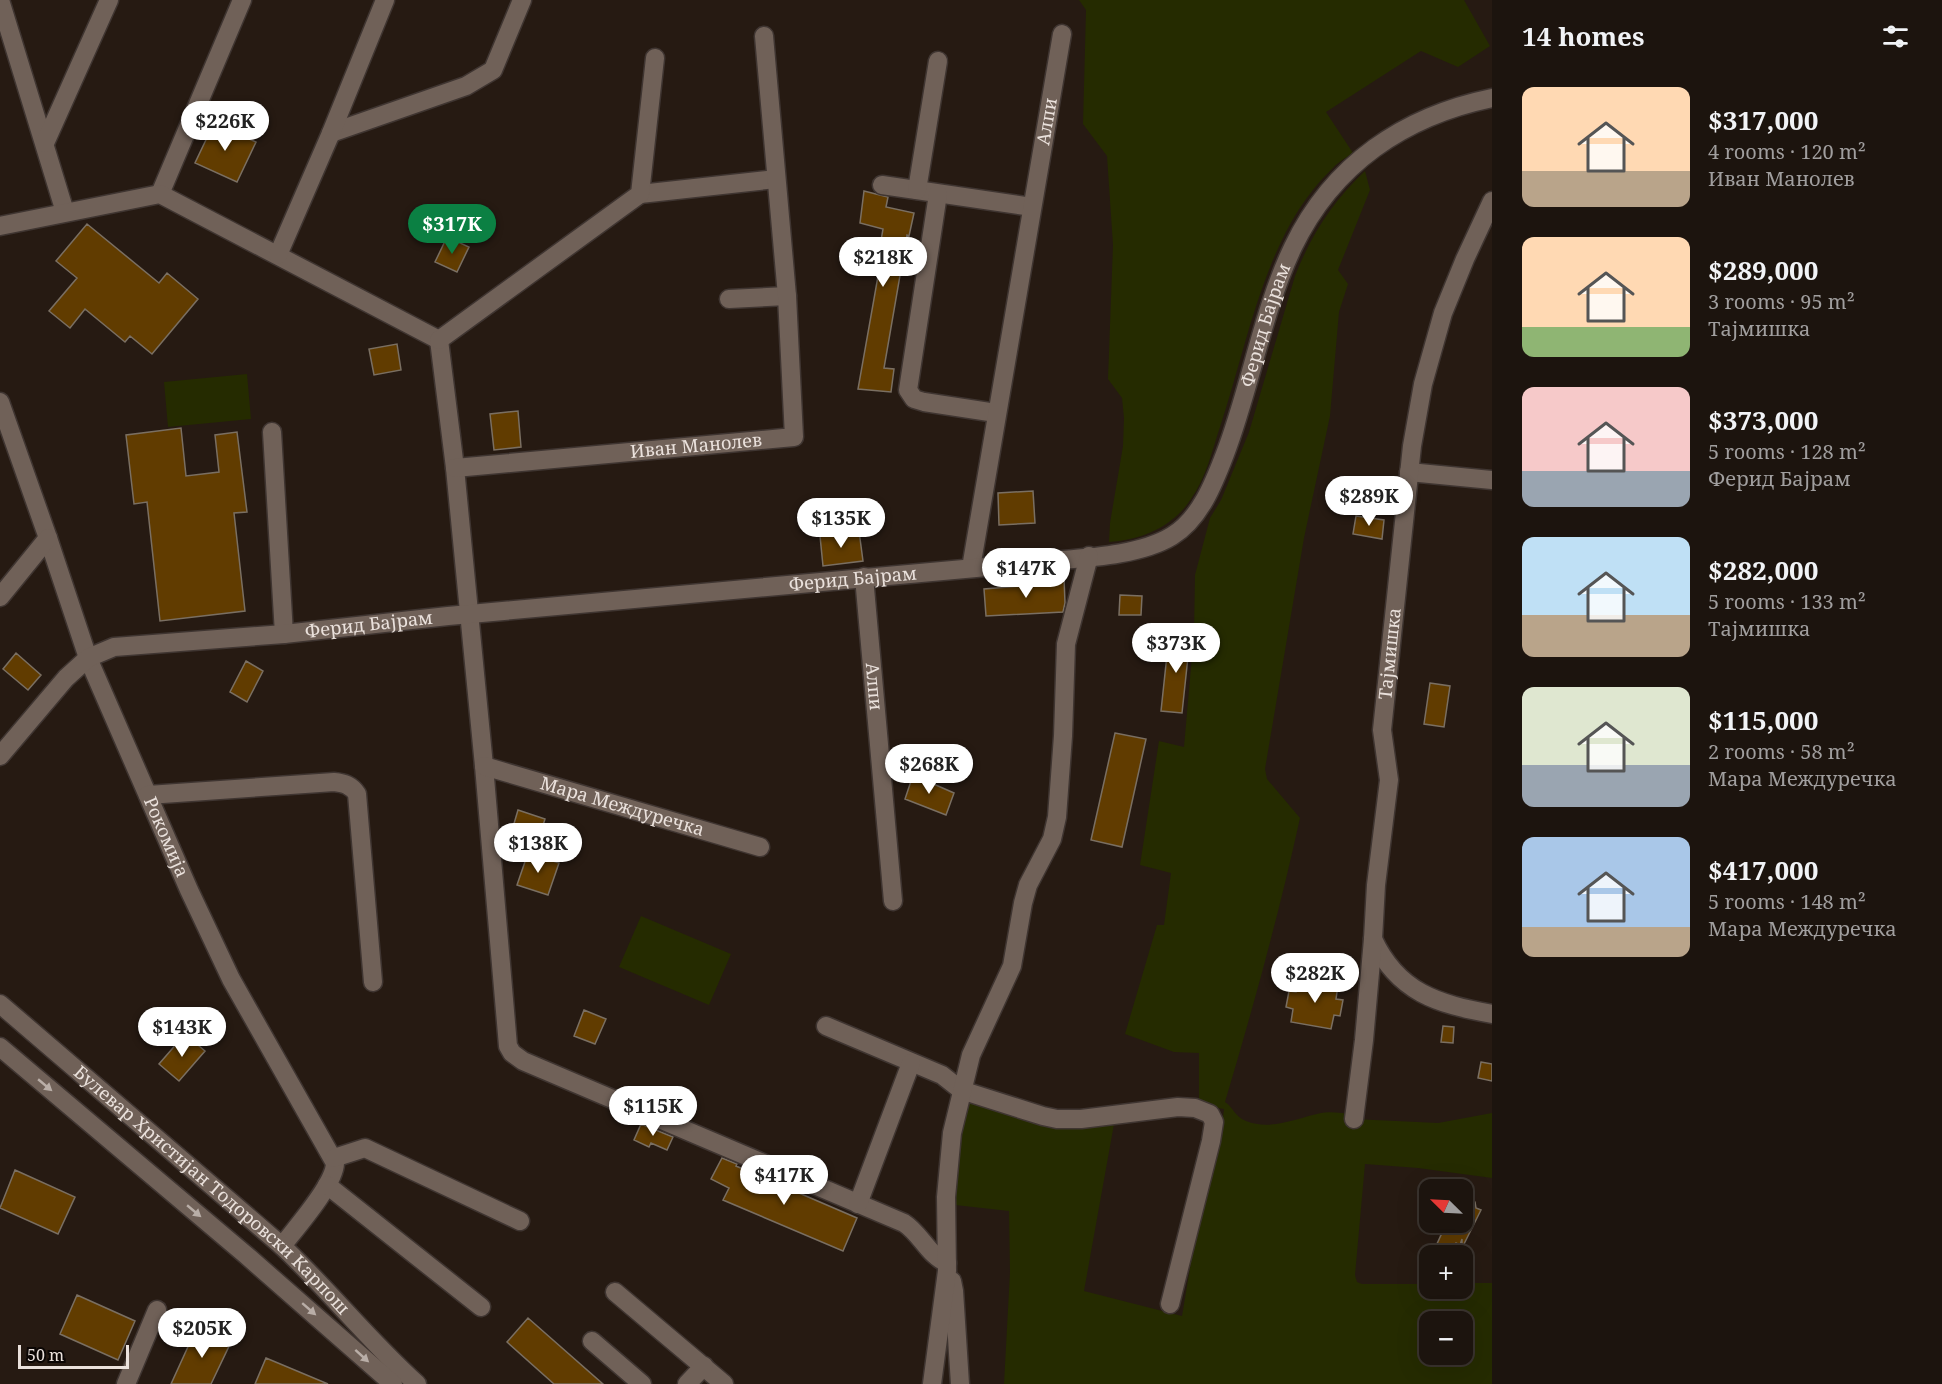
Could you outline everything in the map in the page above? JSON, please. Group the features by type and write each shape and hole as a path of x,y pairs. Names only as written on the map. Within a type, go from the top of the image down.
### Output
{"street":[{"path":"0,0 65,212"},
{"path":"45,143 109,0"},
{"path":"160,194 242,0"},
{"path":"278,255 385,0"},
{"path":"331,133 466,86 493,70 522,0"},
{"name":"Алпи","path":"971,568 1062,34"},
{"name":"Иван Манолев","path":"455,468 794,437 787,296 764,36"},
{"path":"640,194 655,58"},
{"path":"917,190 938,61"},
{"name":"Ферид Бајрам","path":"0,756 66,678 88,657 114,648 284,634 468,614 1120,553 1162,541 1173,535 1196,513 1214,480 1231,438 1257,351 1292,249 1308,220 1331,188 1357,162 1385,140 1426,117 1468,103 1492,98"},
{"path":"439,340 640,194 776,179"},
{"path":"882,185 1032,207"},
{"path":"0,226 160,194 439,340"},
{"path":"938,194 908,390 914,399 924,402 996,413"},
{"name":"Тајмишка","path":"1354,1119 1364,1040 1376,885 1389,780 1382,730 1409,472 1423,384 1443,313 1492,201"},
{"path":"729,300 787,296"},
{"path":"439,340 455,468 484,766 507,1040 512,1053 523,1061 912,1228 947,1267 954,1291 960,1384"},
{"name":"Рокомија","path":"0,402 88,657 189,890 231,979 333,1158"},
{"path":"272,432 284,634"},
{"path":"1409,472 1492,480"},
{"path":"0,597 48,538"},
{"path":"932,1384 947,1267 946,1204 952,1132 971,1054 1012,966 1028,885 1052,838 1057,817 1066,644 1089,556"},
{"name":"Алпи","path":"864,577 893,901"},
{"name":"Мара Междуречка","path":"484,766 760,847"},
{"path":"148,795 334,782 349,785 354,789 357,794 373,982"},
{"path":"1373,939 1382,958 1416,991 1440,1003 1492,1014"},
{"name":"Булевар Христијан Тодоровски Карпош","path":"0,1004 282,1246 308,1270 398,1367 417,1384"},
{"path":"826,1026 911,1064 942,1075 961,1090 994,1102 1057,1119 1081,1119 1169,1107 1194,1108 1210,1114 1214,1122 1212,1141 1170,1304"},
{"name":"Булевар Христијан Тодоровски Карпош","path":"0,1047 246,1255 393,1384"},
{"path":"858,1204 911,1064"},
{"path":"282,1246 327,1185 335,1168 333,1158 365,1148 520,1221"},
{"path":"327,1185 481,1308"},
{"path":"615,1292 724,1384"},
{"path":"126,1384 158,1310"},
{"path":"592,1341 642,1384"},
{"path":"687,1384 704,1366"}],"green space":[{"path":"1079,0 1464,0 1490,46 1458,67 1421,51 1326,112 1353,153 1333,167 1308,196 1274,257 1261,291 1201,482 1184,509 1166,524 1144,535 1109,542 1123,446 1124,418 1122,398 1108,379 1113,245 1107,156 1083,124 1086,10"},
{"path":"1365,171 1370,190 1338,270 1348,284 1339,312 1330,416 1304,538 1265,769 1267,779 1300,818 1265,961 1225,1102 1242,1119 1265,1125 1284,1123 1325,1112 1354,1114 1354,1119 1438,1123 1492,1113 1492,1178 1418,1168 1365,1164 1355,1275 1357,1282 1362,1284 1419,1284 1419,1299 1473,1299 1473,1283 1492,1283 1492,1384 1004,1384 1010,1272 1009,1211 946,1204 961,1090 1043,1116 1116,1113 1084,1291 1182,1316 1192,1256 1224,1109 1199,1105 1199,1053 1174,1052 1125,1034 1157,925 1164,925 1171,873 1140,865 1159,741 1184,747 1194,633 1195,575 1210,518 1221,500 1249,432 1301,261 1324,219"},
{"path":"247,374 251,419 168,427 164,382"},
{"path":"641,916 731,954 709,1005 619,967"}],"building":[{"path":"214,123 256,142 237,182 195,163"},
{"path":"864,191 888,197 886,207 914,213 909,236 907,235 884,368 894,369 891,392 858,389 880,265 877,264 883,229 860,223"},
{"path":"87,224 159,283 167,273 198,299 152,354 130,336 125,342 85,309 70,328 49,311 77,278 56,261"},
{"path":"447,237 469,247 457,272 435,262"},
{"path":"397,344 401,370 374,375 369,349"},
{"path":"518,411 521,447 494,450 490,414"},
{"path":"181,428 186,476 219,472 215,435 237,432 247,512 234,513 245,611 160,621 147,502 134,504 126,435"},
{"path":"1033,491 1035,523 999,525 998,493"},
{"path":"1356,516 1384,520 1382,539 1353,534"},
{"path":"859,531 863,561 823,566 820,536"},
{"path":"1064,578 1063,612 986,616 984,589 1048,584 1048,579"},
{"path":"1120,595 1142,596 1141,615 1119,615"},
{"path":"1169,636 1190,638 1182,713 1161,711"},
{"path":"16,653 41,675 28,690 3,669"},
{"path":"246,661 263,671 247,702 230,692"},
{"path":"1430,683 1450,686 1444,727 1424,724"},
{"path":"1115,733 1146,739 1122,847 1091,840"},
{"path":"913,775 954,793 946,815 905,799"},
{"path":"518,810 545,819 540,835 513,827"},
{"path":"528,853 559,863 548,895 517,885"},
{"path":"1298,978 1338,985 1336,999 1343,1000 1340,1016 1334,1015 1331,1029 1291,1022 1293,1009 1286,1007 1289,991 1296,992"},
{"path":"584,1010 606,1019 595,1044 574,1036"},
{"path":"1443,1026 1454,1027 1453,1043 1441,1042"},
{"path":"185,1034 205,1051 179,1081 159,1064"},
{"path":"1481,1062 1492,1064 1492,1081 1478,1078"},
{"path":"641,1124 673,1137 667,1150 651,1143 649,1147 634,1140"},
{"path":"722,1158 857,1218 843,1251 723,1200 729,1188 711,1179"},
{"path":"15,1170 75,1197 58,1234 0,1208"},
{"path":"1473,1201 1476,1208 1481,1210 1473,1226"},
{"path":"1470,1233 1464,1245 1462,1239 1460,1245 1456,1243 1455,1245 1436,1245 1441,1235 1439,1234"},
{"path":"77,1295 135,1321 118,1360 60,1334"},
{"path":"528,1318 603,1384 554,1384 507,1342"},
{"path":"197,1327 231,1342 211,1384 171,1384"},
{"path":"266,1358 328,1384 255,1384"}]}
